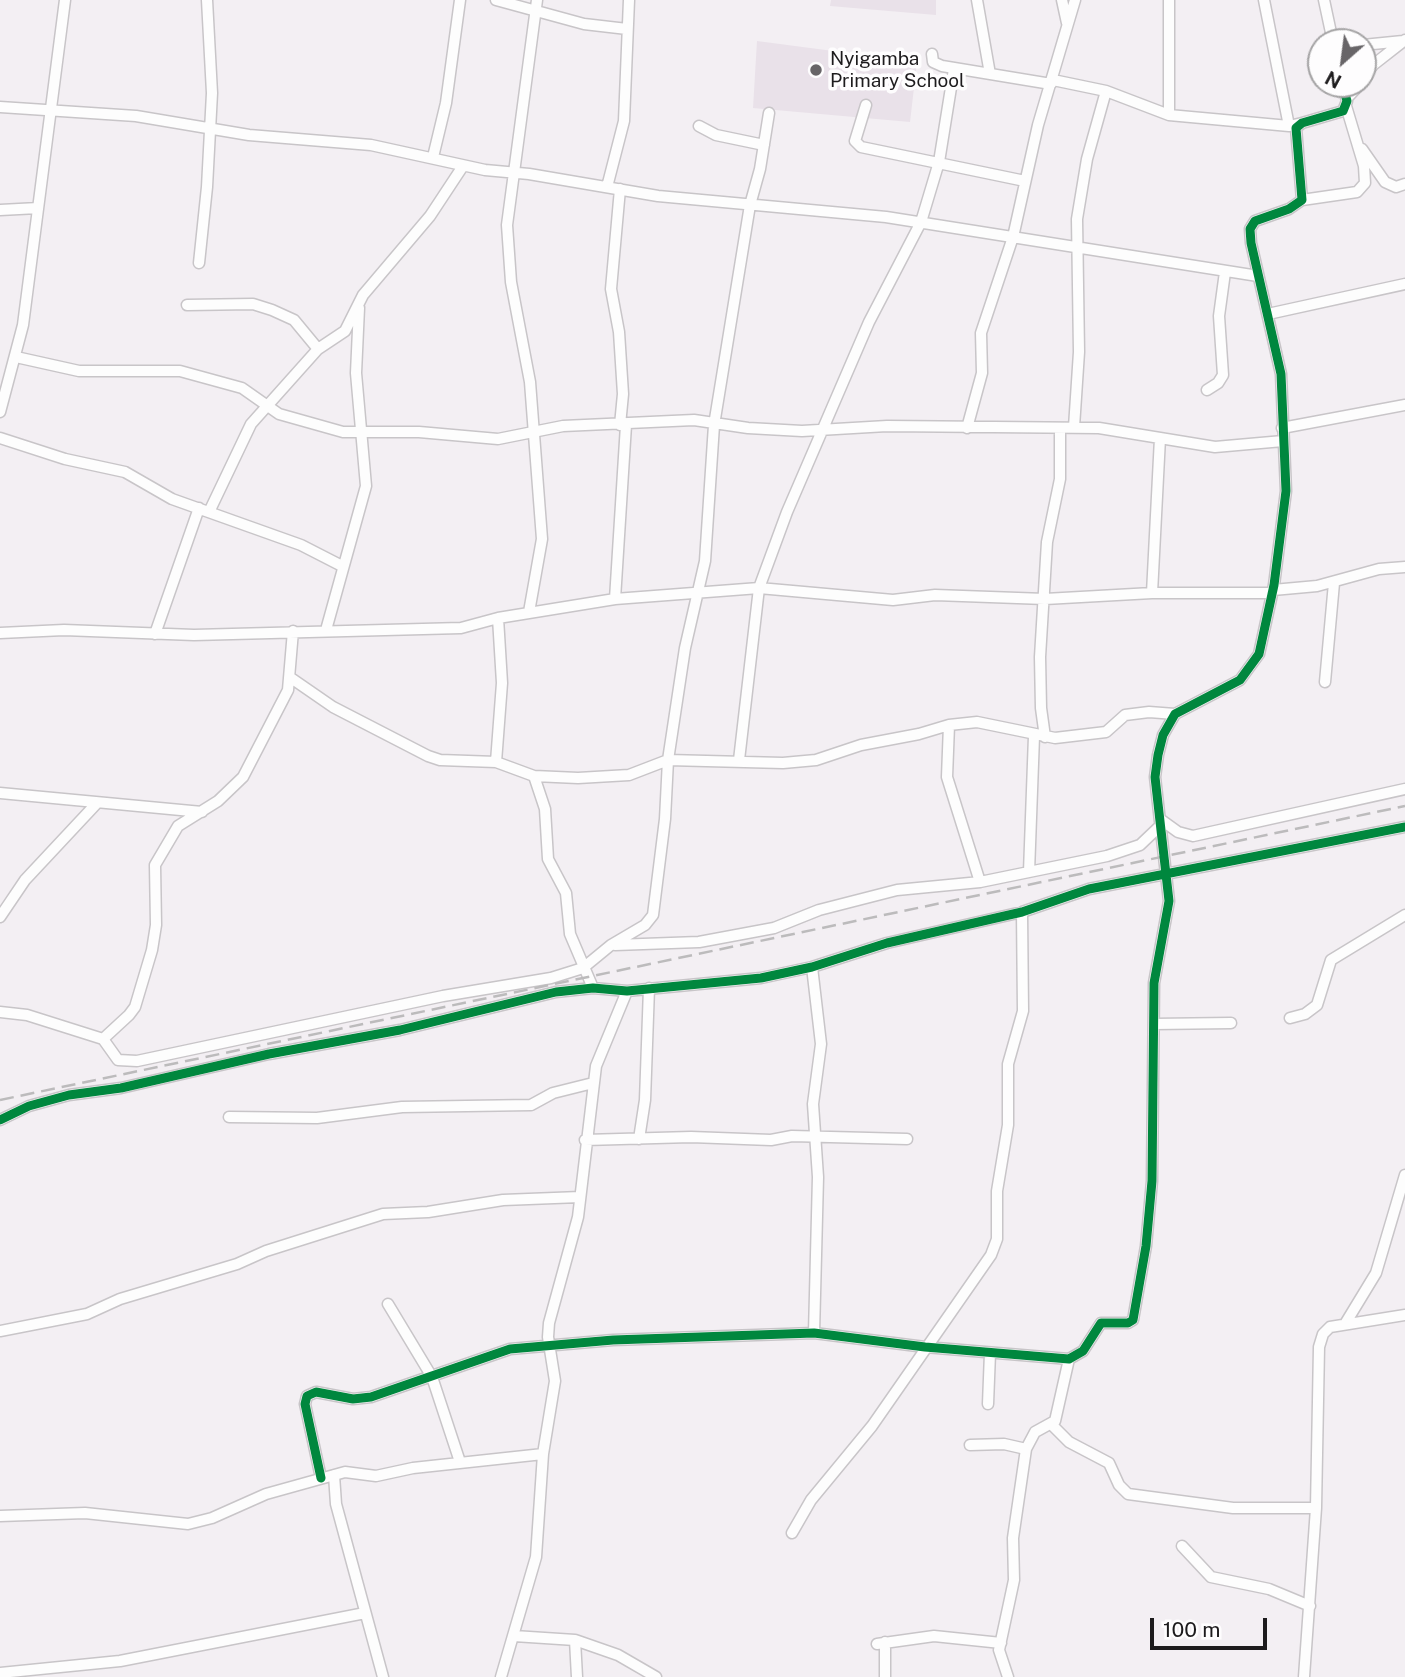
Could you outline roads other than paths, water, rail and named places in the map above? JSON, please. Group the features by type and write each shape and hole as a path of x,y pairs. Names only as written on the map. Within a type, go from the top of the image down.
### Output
{"street":[{"path":"0,412 16,357 65,0"},
{"path":"199,264 212,93 207,0"},
{"path":"433,157 446,103 460,0"},
{"path":"496,0 584,24 627,29"},
{"path":"529,612 542,539 527,357 512,282 507,226 513,172 527,96 537,0"},
{"path":"607,187 624,121 629,0"},
{"path":"976,0 990,74"},
{"path":"1062,0 1068,27"},
{"path":"967,428 982,373 981,333 1013,237 1025,181 1075,0"},
{"path":"1169,0 1169,115"},
{"path":"1264,0 1289,126"},
{"path":"1324,0 1330,28"},
{"path":"1377,44 1404,41"},
{"path":"1377,62 1404,41"},
{"path":"932,54 933,62 954,69 1106,92 1169,115 1289,126 1339,114 1349,98"},
{"path":"739,760 759,588 787,512 869,322 921,222 939,162 954,69"},
{"path":"1074,428 1079,352 1077,248 1083,180 1106,92"},
{"path":"291,678 333,707 428,756 451,761 496,762 534,776 578,778 629,775 668,760 783,763 816,760 860,745 949,725 977,722 1040,736 1101,734 1125,716 1149,712 1175,714 1222,691 1249,672 1259,653 1272,591 1286,491 1281,373 1251,243 1252,225 1289,209 1302,200 1348,194 1362,188 1365,183 1364,166 1355,143 1345,98"},
{"path":"866,105 856,144 869,149 1025,181"},
{"path":"0,107 136,116 249,135 371,145 463,166 657,196 921,222 1258,276"},
{"path":"0,1012 27,1015 103,1039 118,1060 137,1060 583,968 611,945 645,925 653,915 665,819 668,760 685,648 705,561 714,425 750,205 769,113"},
{"path":"1302,123 1296,131 1302,200"},
{"path":"699,126 716,135 764,145"},
{"path":"1355,143 1385,182 1396,187 1405,184"},
{"path":"155,634 204,509 251,424 318,349 345,331 359,302 430,216 463,166"},
{"path":"615,599 623,394 619,329 611,289 620,189"},
{"path":"0,210 38,208"},
{"path":"1207,390 1218,383 1223,375 1219,316 1224,272"},
{"path":"1268,314 1405,284"},
{"path":"326,630 366,486 356,373 359,302"},
{"path":"187,305 253,304 272,310 294,320 318,349"},
{"path":"16,357 79,371 180,371 242,388 253,394 266,407 295,419 343,432 419,432 498,439 564,426 694,420 714,425 788,430 887,426 1074,428 1215,447 1283,442"},
{"path":"1282,428 1405,405"},
{"path":"1029,872 1040,736 1039,683 1047,542 1060,479 1060,429"},
{"path":"0,438 65,459 125,472 149,489 301,545 342,566"},
{"path":"1152,593 1160,438"},
{"path":"0,633 64,630 155,634 461,628 529,612 615,599 700,590 759,588 893,600 944,595 1045,599 1152,593 1262,596 1272,591 1334,583 1380,569 1405,567"},
{"path":"1325,682 1334,583"},
{"path":"496,762 502,683 498,618"},
{"path":"103,1039 129,1015 138,998 156,925 155,865 178,826 202,812 243,777 279,710 291,678 293,631"},
{"path":"321,1478 305,1404 307,1396 316,1392 353,1399 370,1397 510,1349 693,1336 814,1333 925,1348 1069,1359 1083,1351 1101,1322 1131,1322 1135,1313 1146,1246 1152,1181 1154,983 1169,901 1155,777 1163,735 1175,714"},
{"path":"949,725 947,777 980,882"},
{"path":"534,776 547,825 548,859 566,893 570,934 593,988"},
{"path":"1160,822 1178,832 1193,836 1405,789"},
{"path":"0,793 202,812"},
{"path":"0,917 25,880 97,803"},
{"path":"611,945 699,942 774,928 819,910 897,890 980,882 1029,872 1131,849 1140,845 1160,822"},
{"path":"0,1120 29,1106 69,1095 121,1088 269,1054 400,1030 556,992 593,988 627,991 761,978 812,967 887,943 1022,912 1088,889 1167,876 1405,827"},
{"path":"792,1533 811,1500 872,1426 991,1255 996,1239 997,1191 1005,1153 1010,1103 1009,1065 1024,1011 1022,912"},
{"path":"1290,1018 1306,1014 1317,1005 1331,960 1405,915"},
{"path":"812,967 821,1044 813,1104 818,1177 814,1333"},
{"path":"639,1139 645,1100 649,988"},
{"path":"501,1677 536,1557 543,1454 555,1381 549,1346 551,1315 580,1197 596,1066 627,991"},
{"path":"1154,1024 1231,1023"},
{"path":"229,1117 317,1118 402,1107 531,1105 553,1093 593,1083"},
{"path":"585,1140 907,1139"},
{"path":"1345,1324 1376,1273 1405,1175"},
{"path":"0,1331 87,1314 120,1299 237,1264 265,1251 383,1214 428,1212 503,1200 580,1197"},
{"path":"388,1304 432,1377 460,1462"},
{"path":"1304,1677 1316,1508 1319,1347 1326,1330 1345,1324 1405,1315"},
{"path":"988,1404 990,1353"},
{"path":"1008,1677 1000,1655 1014,1580 1013,1538 1026,1449 1034,1432 1052,1425 1057,1416 1069,1359"},
{"path":"1052,1425 1069,1442 1109,1463 1119,1485 1128,1494 1233,1507 1316,1508"},
{"path":"970,1445 1004,1444 1026,1449"},
{"path":"0,1516 85,1513 173,1525 188,1524 212,1518 266,1494 345,1472 376,1476 460,1462 543,1454"},
{"path":"334,1475 336,1504 383,1677"},
{"path":"1182,1546 1211,1577 1269,1589 1311,1606"},
{"path":"0,1673 120,1661 365,1613"},
{"path":"514,1636 575,1640 618,1655 656,1677"},
{"path":"885,1677 881,1643 934,1636 1001,1643"},
{"path":"575,1640 577,1677"}],"railway":[{"path":"0,1100 1405,806"}],"place":[{"name":"Nyigamba Primary School","path":"816,70"}]}
